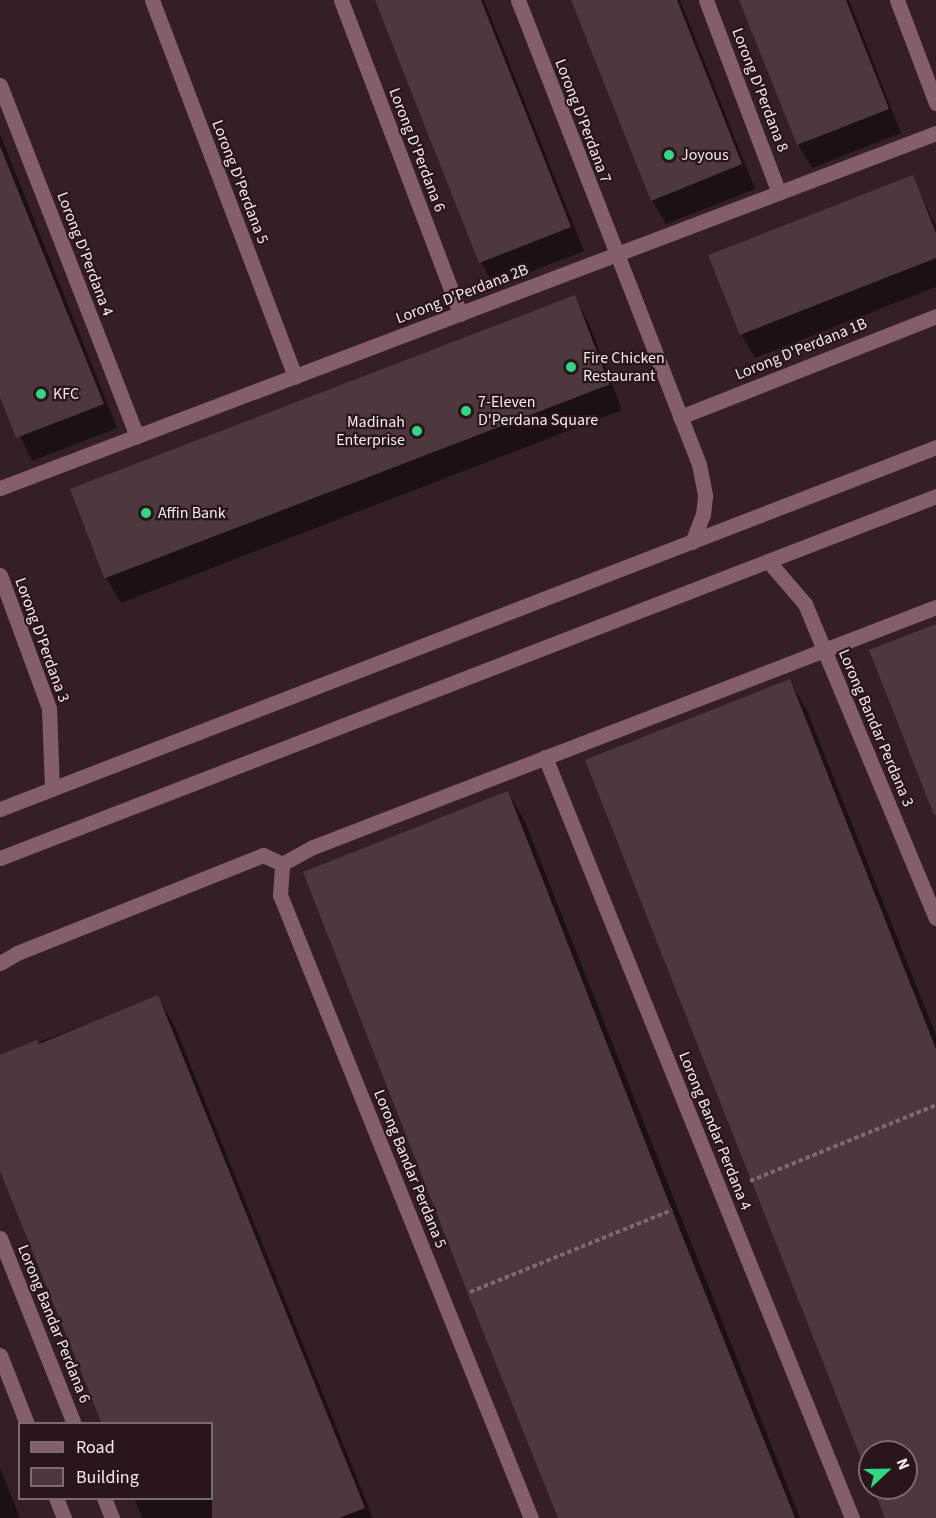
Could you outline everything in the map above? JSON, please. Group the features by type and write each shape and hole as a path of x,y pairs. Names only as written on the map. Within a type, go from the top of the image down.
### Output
{"street":[{"name":"Lorong D'Perdana 5","path":"152,0 295,377"},
{"name":"Lorong D'Perdana 6","path":"341,0 460,314"},
{"name":"Lorong D'Perdana 7","path":"518,0 615,255 699,464 705,496 703,514 692,542"},
{"name":"Lorong D'Perdana 8","path":"706,0 779,193"},
{"path":"897,0 936,103"},
{"name":"Lorong D'Perdana 4","path":"0,85 137,436"},
{"name":"Lorong D'Perdana 2B","path":"0,488 936,133"},
{"name":"Lorong D'Perdana 1B","path":"680,417 936,316"},
{"path":"0,809 936,447"},
{"path":"0,858 936,496"},
{"name":"Lorong Bandar Perdana 3","path":"768,561 805,604 936,918"},
{"name":"Lorong D'Perdana 3","path":"0,575 49,708 52,789"},
{"path":"0,963 17,953 263,855 282,864 313,847 936,607"},
{"name":"Lorong Bandar Perdana 4","path":"545,757 852,1518"},
{"name":"Lorong Bandar Perdana 5","path":"282,864 280,895 531,1518"},
{"name":"Lorong Bandar Perdana 6","path":"0,1238 73,1422"},
{"path":"0,1355 26,1422"},
{"path":"57,1500 64,1518"},
{"path":"105,1500 112,1518"}],"path":[{"path":"750,1181 936,1106"},
{"path":"467,1293 672,1210"}],"building":[{"path":"375,0 481,0 571,227 479,263"},
{"path":"571,0 677,0 742,164 651,201"},
{"path":"739,0 846,0 889,109 797,145"},
{"path":"0,146 104,404 16,438 0,397"},
{"path":"913,175 936,233 936,258 740,335 708,255"},
{"path":"575,295 609,385 104,579 70,489"},
{"path":"936,624 936,814 934,815 869,650"},
{"path":"790,679 936,1049 936,1518 885,1518 878,1500 918,1500 918,1440 858,1440 858,1451 585,760"},
{"path":"508,791 795,1518 558,1518 474,1309 303,872"},
{"path":"158,995 365,1508 339,1518 212,1518 213,1422 101,1422 0,1171 0,1055 37,1040 39,1044"}],"place":[{"name":"Joyous","path":"669,155"},
{"name":"Fire Chicken Restaurant","path":"571,367"},
{"name":"KFC","path":"41,394"},
{"name":"7-Eleven D'Perdana Square","path":"466,411"},
{"name":"Madinah Enterprise","path":"417,431"},
{"name":"Affin Bank","path":"146,513"}]}
